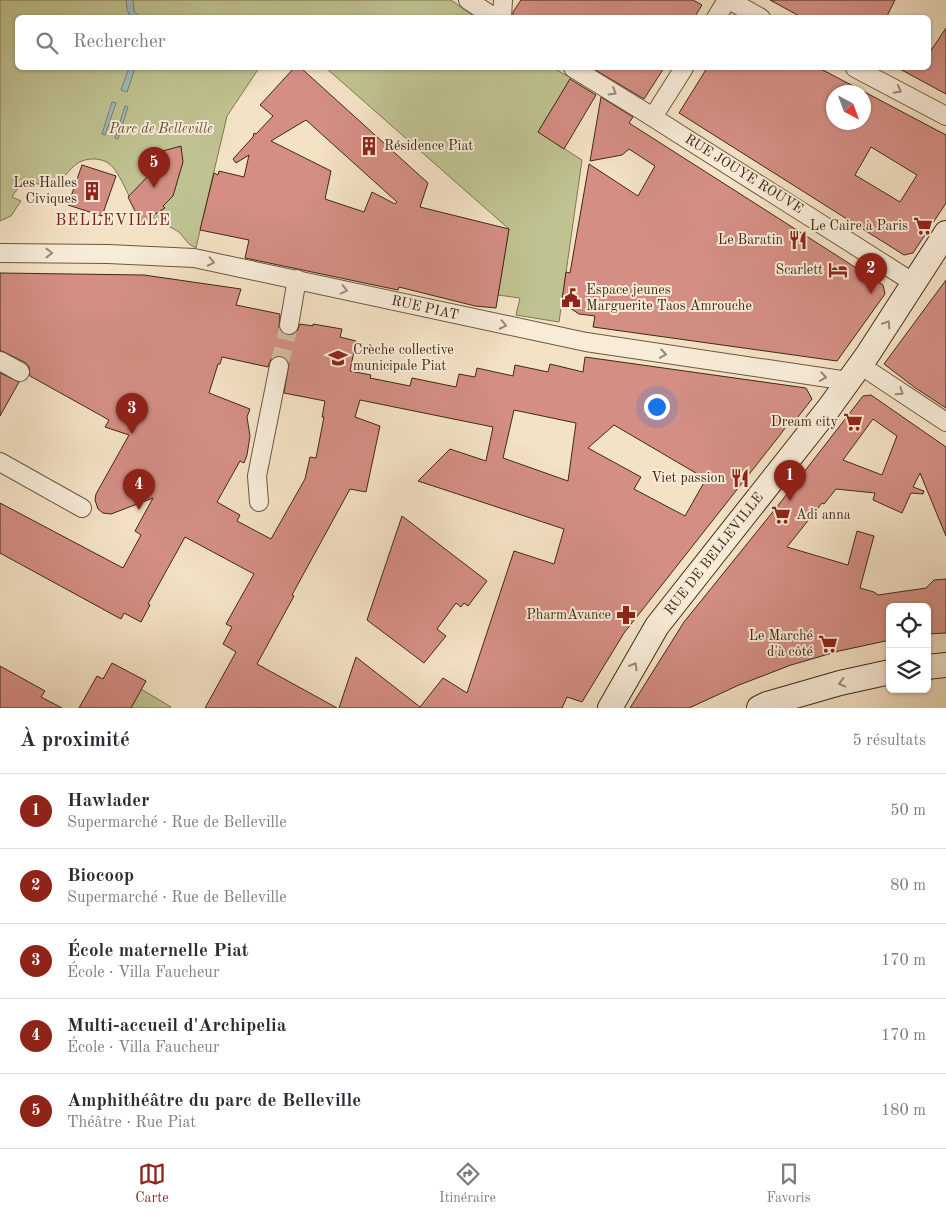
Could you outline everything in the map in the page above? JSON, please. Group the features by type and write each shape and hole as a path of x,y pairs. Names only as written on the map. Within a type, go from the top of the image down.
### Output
{"street":[{"path":"468,0 491,15"},
{"path":"502,15 504,0"},
{"path":"718,15 728,0 756,15"},
{"name":"RUE JOUYE ROUVE","path":"576,70 914,283"},
{"path":"653,117 683,70"},
{"path":"859,70 946,116"},
{"name":"RUE DE BELLEVILLE","path":"610,708 657,626 854,373 946,233"},
{"name":"RUE PIAT","path":"0,253 108,254 194,258 586,342 854,373"},
{"path":"289,325 296,280"},
{"path":"0,361 20,372"},
{"path":"259,502 257,476 279,366"},
{"path":"854,373 946,422"},
{"path":"0,462 82,508"},
{"path":"931,667 946,665"},
{"path":"760,708 767,704 840,683 886,673"}],"green space":[{"name":"Parc de Belleville","path":"0,0 451,0 472,15 15,15 15,70 258,70 227,116 196,248 189,244 179,232 152,217 141,223 117,173 108,163 99,159 88,159 78,163 55,183 43,185 27,183 22,185 12,197 21,201 11,216 0,221"},
{"path":"328,70 557,70 571,78 538,132 582,160 559,322 516,315 520,298 498,295 509,229"},
{"path":"141,689 171,707 131,708"}],"water":[{"path":"126,0 133,0 134,11 138,15 130,15 127,10"},
{"path":"128,70 134,70 127,92 121,90"},
{"path":"112,102 116,103 105,135 102,134"},
{"path":"125,106 128,107 118,139 115,138"}],"building":[{"path":"521,0 693,0 702,5 696,15 513,15"},
{"path":"770,0 895,0 888,15 798,15"},
{"path":"946,28 946,94 902,70 931,70 931,50"},
{"path":"292,70 303,70 428,183 420,207 509,229 496,308 475,306 399,287 398,290 245,258 249,240 200,230 214,173 218,175 219,171 244,177 249,155 236,163 233,159 253,137 254,133 256,134 273,116 260,105","holes":["306,120 397,202 395,204 372,192 364,212 325,199 331,171 271,141"]},
{"path":"595,70 663,70 644,99"},
{"path":"706,70 823,70 851,85 826,85 826,130 871,130 871,95 946,135 946,203 913,253 904,255 679,113","holes":["871,147 917,175 900,202 855,175"]},
{"path":"570,79 596,95 564,149 538,132"},
{"path":"601,97 633,117 629,123 883,285 885,294 837,361 593,327 595,316 579,314 570,308 561,307 566,272 570,273 589,164 638,196 655,166 629,149 622,155 590,161"},
{"path":"181,146 183,162 173,196 163,206 165,208 141,223 128,197 151,173 152,154"},
{"name":"Les Halles Civiques","path":"82,165 116,176 102,216 68,205"},
{"path":"0,273 144,275 241,289 236,305 280,314 279,328 288,335 293,335 300,324 313,326 313,324 342,329 340,337 356,341 350,371 371,375 370,378 410,386 412,378 456,387 459,374 475,377 477,368 513,376 515,365 548,372 550,364 583,372 585,357 806,388 812,399 794,422 791,420 624,633 582,702 567,697 562,708 339,708 356,657 420,707 443,678 467,693 514,551 554,564 564,529 418,481 450,449 486,461 493,427 360,400 355,417 380,426 366,492 350,489 257,664 337,708 205,708 236,652 223,644 232,627 226,624 254,574 185,537 148,604 150,605 141,622 124,613 121,619 0,553 0,503 123,568 141,535 135,531 153,498 111,514 103,513 98,509 95,500 96,494 129,435 105,427 109,420 30,376 29,367 26,363 0,350","holes":["276,356 286,358 289,363 284,393 325,401 322,417 324,417 316,458 310,457 305,479 271,539 237,521 240,515 217,502 240,461 244,463 247,455 250,436 247,417 250,409 209,393 222,357 268,367 271,359","514,410 576,423 568,481 503,458","614,425 706,479 685,516 634,489 641,477 588,448"]},
{"path":"946,280 946,408 884,364"},
{"path":"0,373 19,382 0,416"},
{"path":"871,395 946,447 946,536 920,473 913,487 924,491 923,494 911,493 902,513 873,500 875,493 836,489 824,504 822,503 787,547 848,565 857,531 874,536 860,588 878,595 926,588 934,580 946,579 946,633 931,634 931,603 886,603 886,641 839,651 791,665 739,685 689,708 630,708 684,622 863,396","holes":["873,419 897,436 882,475 843,460"]},
{"path":"402,516 487,581 468,606 464,603 461,607 456,603 437,629 446,636 424,663 367,620"},
{"path":"112,663 146,681 131,708 79,708 97,676 103,679"},
{"path":"0,666 45,691 41,697 62,708 0,708"}],"tunnel":[{"path":"279,366 289,325"}],"place":[{"name":"Résidence Piat","path":"369,146"},
{"name":"Amphithéâtre du parc de Belleville","path":"154,188"},
{"name":"Les Halles Civiques","path":"92,191"},
{"name":"Le Caire à Paris","path":"923,226"},
{"name":"Le Baratin","path":"798,240"},
{"name":"Scarlett","path":"838,270"},
{"name":"Biocoop","path":"871,294"},
{"name":"Espace jeunes Marguerite Taos Amrouche","path":"571,298"},
{"name":"Crèche collective municipale Piat","path":"338,358"},
{"name":"Dream city","path":"853,422"},
{"name":"École maternelle Piat","path":"132,434"},
{"name":"Viet passion","path":"740,478"},
{"name":"Hawlader","path":"790,501"},
{"name":"Multi-accueil d'Archipelia","path":"139,510"},
{"name":"Adi anna","path":"781,515"},
{"name":"PharmAvance","path":"626,615"},
{"name":"Le Marché d'à côté","path":"828,644"}],"district":[{"name":"BELLEVILLE","path":"113,221"}]}
